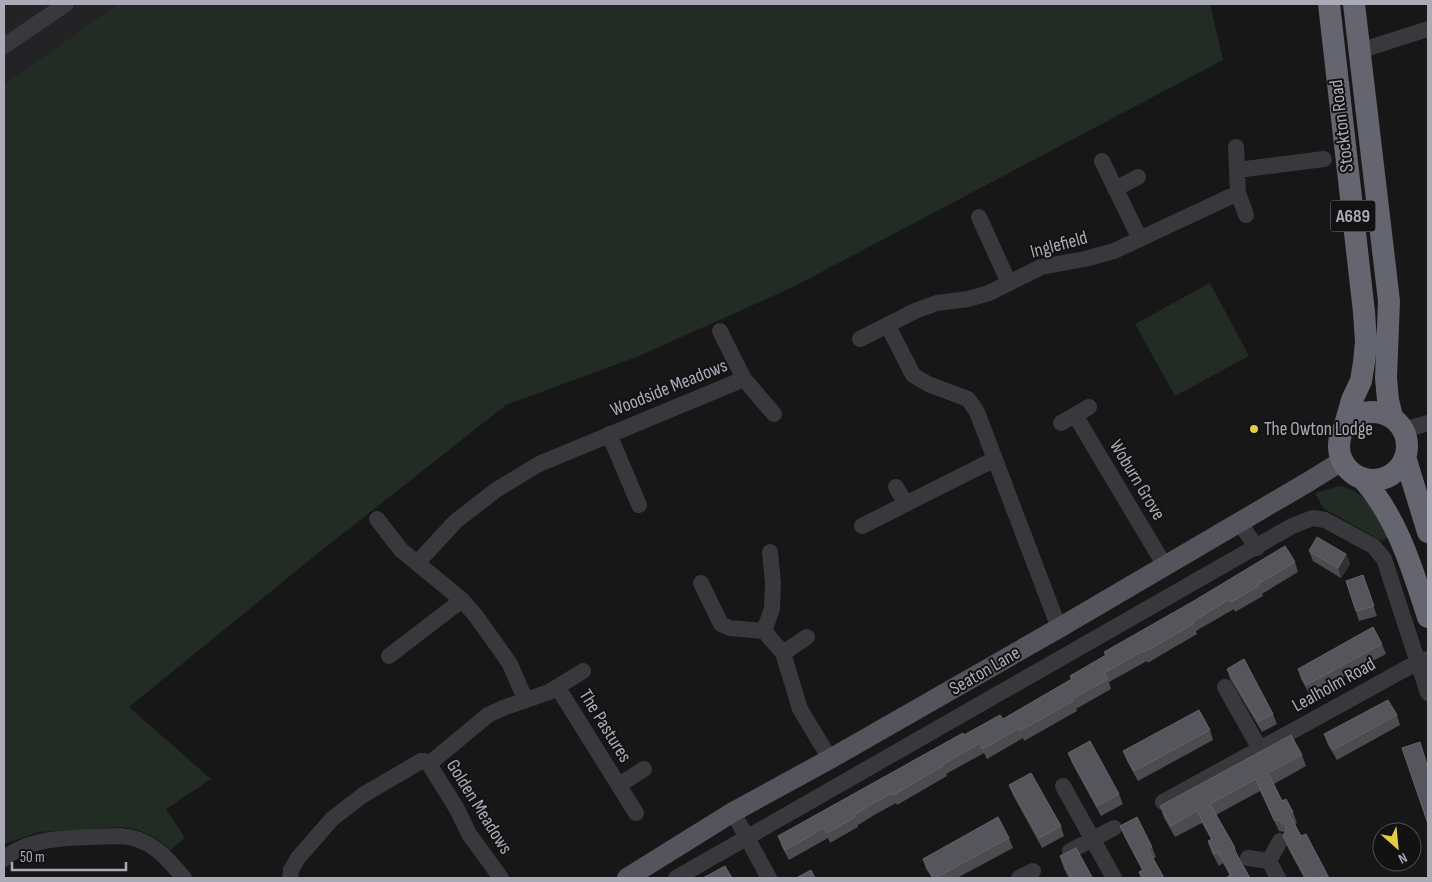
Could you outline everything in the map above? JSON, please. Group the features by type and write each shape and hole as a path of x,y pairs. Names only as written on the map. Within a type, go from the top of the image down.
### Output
{"highway":[{"name":"Stockton Road","path":"1329,4 1366,342 1360,381 1345,425"},
{"name":"Stockton Road","path":"1354,4 1389,301 1386,378 1388,400 1398,423"},
{"path":"1428,532 1405,458 1407,444 1398,423 1379,411 1360,413 1345,425 1340,436 1339,449 1342,461 1351,472 1362,478 1372,489 1399,533 1428,617"},
{"path":"1362,478 1376,480 1388,477 1397,470 1405,458"}],"main road":[{"name":"Seaton Lane","path":"627,878 733,812 830,759 1059,628 1342,461"}],"street":[{"path":"4,46 66,4"},
{"path":"1360,51 1428,30"},
{"path":"1236,147 1238,193 1246,215"},
{"path":"1237,170 1324,159"},
{"path":"1102,161 1140,239"},
{"path":"1115,189 1138,177"},
{"name":"Inglefield","path":"860,339 937,303 968,299 989,293 1041,268 1114,251 1238,193"},
{"path":"979,217 1009,282"},
{"path":"888,326 913,375 928,384 968,398 977,412 1059,628"},
{"name":"Woodside Meadows","path":"720,331 744,379 774,414"},
{"name":"Woodside Meadows","path":"417,563 456,521 496,490 538,464 744,379"},
{"name":"Woburn Grove","path":"1075,415 1165,566"},
{"path":"1398,423 1428,423"},
{"name":"Woodside Meadows","path":"609,434 639,505"},
{"path":"862,526 995,459"},
{"path":"896,487 906,504"},
{"name":"Seaton Lane","path":"676,878 1257,548 1292,526 1313,518 1325,520 1373,546 1384,559 1423,660"},
{"path":"377,519 401,550 462,600 476,616 510,664 525,699"},
{"path":"1239,522 1257,548"},
{"path":"764,631 772,609 773,582 770,552"},
{"path":"701,583 721,624 730,628 764,631 782,653 800,709 830,759"},
{"path":"388,656 462,600"},
{"path":"782,653 807,637"},
{"path":"1423,660 1428,693"},
{"name":"Lealholm Road","path":"1163,802 1423,660"},
{"name":"The Pastures","path":"429,764 488,715 525,699 558,688 583,671"},
{"path":"1225,686 1260,749"},
{"name":"The Pastures","path":"558,688 636,813"},
{"name":"Golden Meadows","path":"289,878 298,858 326,825 363,795 416,762 425,761 429,764 457,808 469,834 501,878"},
{"name":"The Pastures","path":"619,785 644,769"},
{"path":"1063,786 1114,878"},
{"path":"733,812 770,878"},
{"path":"1070,851 1114,828"},
{"path":"4,859 20,848 38,841 130,836 144,841 158,850 184,878"},
{"path":"1269,861 1280,841"},
{"path":"1248,858 1269,861"},
{"path":"1269,861 1278,878"}],"shaded area":[{"path":"4,4 118,4 4,84"},
{"path":"118,4 1210,4 1223,60 793,287 639,356 506,405 317,554 129,707 211,779 166,809 185,838 170,850 148,834 135,829 121,827 39,832 4,844 4,84"},
{"path":"1210,283 1249,356 1175,396 1135,324"},
{"path":"1339,486 1358,493 1364,498 1375,512 1389,537 1382,541 1323,508 1315,493"}],"building":[{"path":"1317,537 1346,554 1338,568 1309,551"},
{"path":"1285,546 1295,562 1258,584 1259,586 1231,602 1230,599 1192,622 1193,624 1104,673 1108,679 1072,699 1073,701 1020,731 1019,728 983,749 980,743 893,795 892,793 872,804 854,815 855,817 827,833 824,828 785,850 778,836 963,733 964,735 1000,715 1003,719 1072,679 1070,676 1106,655 1104,652"},
{"path":"1363,575 1374,606 1356,611 1346,581"},
{"path":"1373,627 1382,644 1306,685 1298,669"},
{"path":"1244,659 1273,714 1258,722 1227,669"},
{"path":"1388,700 1397,715 1333,750 1324,734"},
{"path":"1199,710 1210,730 1134,771 1123,751"},
{"path":"1291,735 1302,755 1268,773 1282,801 1286,799 1293,812 1289,814 1301,836 1306,834 1329,878 1306,878 1283,836 1286,830 1285,825 1280,821 1274,820 1256,779 1210,804 1250,878 1228,878 1231,875 1218,852 1214,854 1208,841 1212,839 1197,811 1171,826 1160,806"},
{"path":"1090,741 1119,794 1097,806 1068,753"},
{"path":"1420,742 1428,768 1428,824 1402,748"},
{"path":"1031,773 1061,826 1039,838 1009,785"},
{"path":"998,817 1009,838 933,878 923,859"},
{"path":"1137,817 1152,847 1148,849 1164,878 1142,878 1139,872 1143,870 1120,826"},
{"path":"1076,848 1092,877 1071,878 1060,856"},
{"path":"725,866 732,878 703,878"},
{"path":"811,870 815,878 796,878"}],"place":[{"name":"The Owton Lodge","path":"1254,429"}]}
